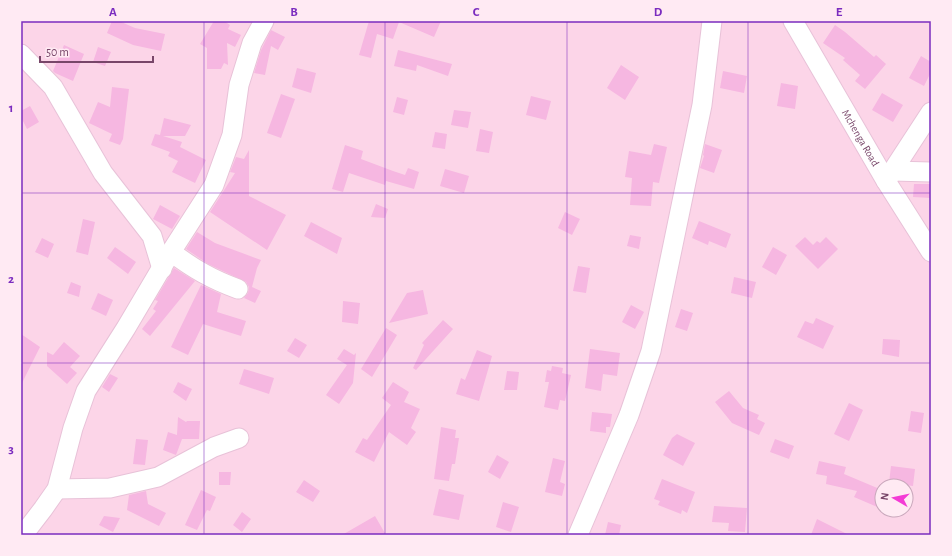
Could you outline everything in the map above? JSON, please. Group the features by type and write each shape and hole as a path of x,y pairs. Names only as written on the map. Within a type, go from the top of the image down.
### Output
{"street":[{"path":"23,535 43,510 57,489 73,428 86,391 214,185 232,135 239,85 252,43 264,21"},
{"path":"578,535 629,415 651,351 702,104 712,21"},
{"name":"Mchenga Road","path":"793,21 889,176 931,252"},
{"path":"21,54 53,87 103,173 152,236 162,269"},
{"path":"889,176 931,112"},
{"path":"889,176 931,172"},
{"path":"171,252 191,267 215,281 238,289"},
{"path":"57,489 110,488 158,477 214,446 239,438"}],"shaded area":[{"path":"21,21 931,21 931,535 21,535"}],"building":[{"path":"112,21 119,21 135,28 165,34 161,51 133,45 107,33"},
{"path":"214,21 224,21 230,25 228,29 241,35 235,47 227,43 228,65 224,63 221,69 207,69 207,48 200,44"},
{"path":"369,21 441,21 434,37 399,22 393,39 377,34 371,58 359,55"},
{"path":"835,25 874,57 876,55 886,64 865,89 855,81 860,75 843,60 845,58 823,43"},
{"path":"271,30 285,37 278,50 271,46 265,75 254,73 261,50"},
{"path":"64,45 84,54 73,81 53,71"},
{"path":"98,47 111,52 105,66 93,62"},
{"path":"398,50 452,64 448,76 417,65 416,71 394,66"},
{"path":"921,56 931,62 931,72 924,86 909,78"},
{"path":"621,65 639,77 625,100 607,88"},
{"path":"297,68 316,73 311,93 292,87"},
{"path":"723,71 747,76 744,93 720,88"},
{"path":"781,83 798,86 795,109 777,106"},
{"path":"112,87 129,89 123,139 120,145 109,141 112,134 89,123 98,102 110,107"},
{"path":"882,93 903,105 893,122 872,110"},
{"path":"281,94 295,99 281,138 267,133"},
{"path":"531,96 551,101 546,120 526,115"},
{"path":"397,97 408,100 404,115 393,112"},
{"path":"30,106 39,122 27,129 21,117 21,111"},
{"path":"454,110 471,112 468,128 451,125"},
{"path":"164,118 191,125 185,136 163,136 182,142 180,147 206,160 195,183 172,172 178,161 168,156 170,152 151,145 155,134 160,135"},
{"path":"480,129 493,132 489,153 476,151"},
{"path":"435,132 447,134 445,149 432,147"},
{"path":"654,144 667,147 659,183 653,182 651,206 630,205 632,178 625,177 629,151 651,155"},
{"path":"705,144 722,150 714,173 700,168 704,156"},
{"path":"345,145 363,151 361,159 393,171 405,175 408,168 419,172 414,189 386,181 385,185 349,173 343,192 332,189"},
{"path":"249,150 249,196 286,215 267,250 210,212 235,173 230,172 236,157 244,159"},
{"path":"445,169 469,176 464,193 440,186"},
{"path":"914,184 931,184 931,198 913,197"},
{"path":"376,204 388,209 385,218 371,217"},
{"path":"160,205 180,216 172,229 153,219"},
{"path":"565,212 580,219 572,235 558,228"},
{"path":"83,219 95,222 88,255 76,252"},
{"path":"699,221 731,234 726,248 709,241 708,245 692,238"},
{"path":"311,222 342,238 337,254 304,236"},
{"path":"197,232 215,243 261,260 257,268 252,287 261,291 255,303 244,298 248,293 249,287 246,282 208,264 186,249"},
{"path":"630,235 641,237 639,249 627,246"},
{"path":"805,237 813,245 817,241 820,243 826,237 838,249 818,269 795,246"},
{"path":"42,238 54,244 48,258 35,252"},
{"path":"115,247 136,262 128,274 107,258"},
{"path":"773,247 787,255 776,275 762,267"},
{"path":"578,266 590,268 586,293 573,291"},
{"path":"174,268 195,281 150,336 142,329 156,311 153,309 158,301 155,300"},
{"path":"734,277 756,282 752,298 731,293"},
{"path":"71,282 81,286 79,297 67,293"},
{"path":"201,285 221,294 217,312 246,321 241,336 203,324 188,355 171,347"},
{"path":"423,290 428,314 389,323 407,293"},
{"path":"98,293 113,300 106,316 91,309"},
{"path":"343,301 360,303 358,324 342,322"},
{"path":"631,305 644,312 635,329 622,322"},
{"path":"681,309 693,313 687,331 675,327"},
{"path":"816,318 834,326 823,349 797,337 805,321 813,324"},
{"path":"443,320 453,329 416,370 413,368 424,345 422,343"},
{"path":"386,328 397,335 372,377 361,369"},
{"path":"21,334 40,347 21,385"},
{"path":"295,338 307,345 299,358 287,351"},
{"path":"883,339 900,340 899,357 882,354"},
{"path":"64,342 80,356 70,367 77,373 67,384 47,366 47,352 53,355"},
{"path":"344,349 354,355 356,353 353,383 339,404 326,395 347,365 337,359"},
{"path":"590,349 620,353 617,376 603,374 601,391 585,388"},
{"path":"477,350 492,356 479,401 456,394 461,378 465,380"},
{"path":"552,366 563,368 562,373 571,375 565,401 560,400 558,410 544,407 549,382 545,382 547,370 551,371"},
{"path":"244,369 274,378 269,394 239,384"},
{"path":"507,371 519,372 517,390 504,390"},
{"path":"110,374 118,378 109,392 102,387"},
{"path":"178,382 192,389 186,401 173,392"},
{"path":"393,382 409,392 404,402 420,409 411,428 416,432 407,445 389,432 374,462 355,452 363,438 367,440 391,405 382,398"},
{"path":"729,391 743,408 759,415 757,419 765,423 759,435 732,423 715,402"},
{"path":"849,403 863,410 849,441 834,434"},
{"path":"911,411 924,413 921,433 908,431"},
{"path":"592,412 612,414 610,427 606,427 606,433 590,431"},
{"path":"178,417 186,422 200,421 199,439 182,439 176,455 163,450 168,432 177,435"},
{"path":"441,427 456,430 455,438 459,438 455,464 452,464 449,481 434,479"},
{"path":"677,434 695,443 683,466 663,455 672,438"},
{"path":"136,439 148,440 145,465 133,464"},
{"path":"775,439 794,446 789,459 770,452"},
{"path":"497,455 509,462 500,479 488,472"},
{"path":"553,458 565,461 560,482 565,484 562,496 545,492"},
{"path":"819,461 846,467 844,474 874,487 874,506 854,497 857,491 826,484 827,476 816,474"},
{"path":"891,466 915,469 914,478 890,478"},
{"path":"219,472 231,472 230,485 219,485"},
{"path":"662,479 695,492 687,513 682,510 681,514 658,505 660,501 654,499"},
{"path":"304,480 320,491 313,502 296,492"},
{"path":"439,489 464,495 459,520 433,515"},
{"path":"201,490 216,497 210,511 207,510 197,530 185,525"},
{"path":"146,491 148,504 166,513 159,526 127,510 129,495"},
{"path":"503,502 519,507 511,532 496,527"},
{"path":"714,506 747,508 745,532 728,531 729,523 712,522"},
{"path":"242,512 251,519 242,532 233,525"},
{"path":"104,516 120,518 113,532 99,525"},
{"path":"375,516 386,535 342,535"},
{"path":"817,519 849,535 811,535"},
{"path":"608,522 621,525 619,535 605,535"}]}
